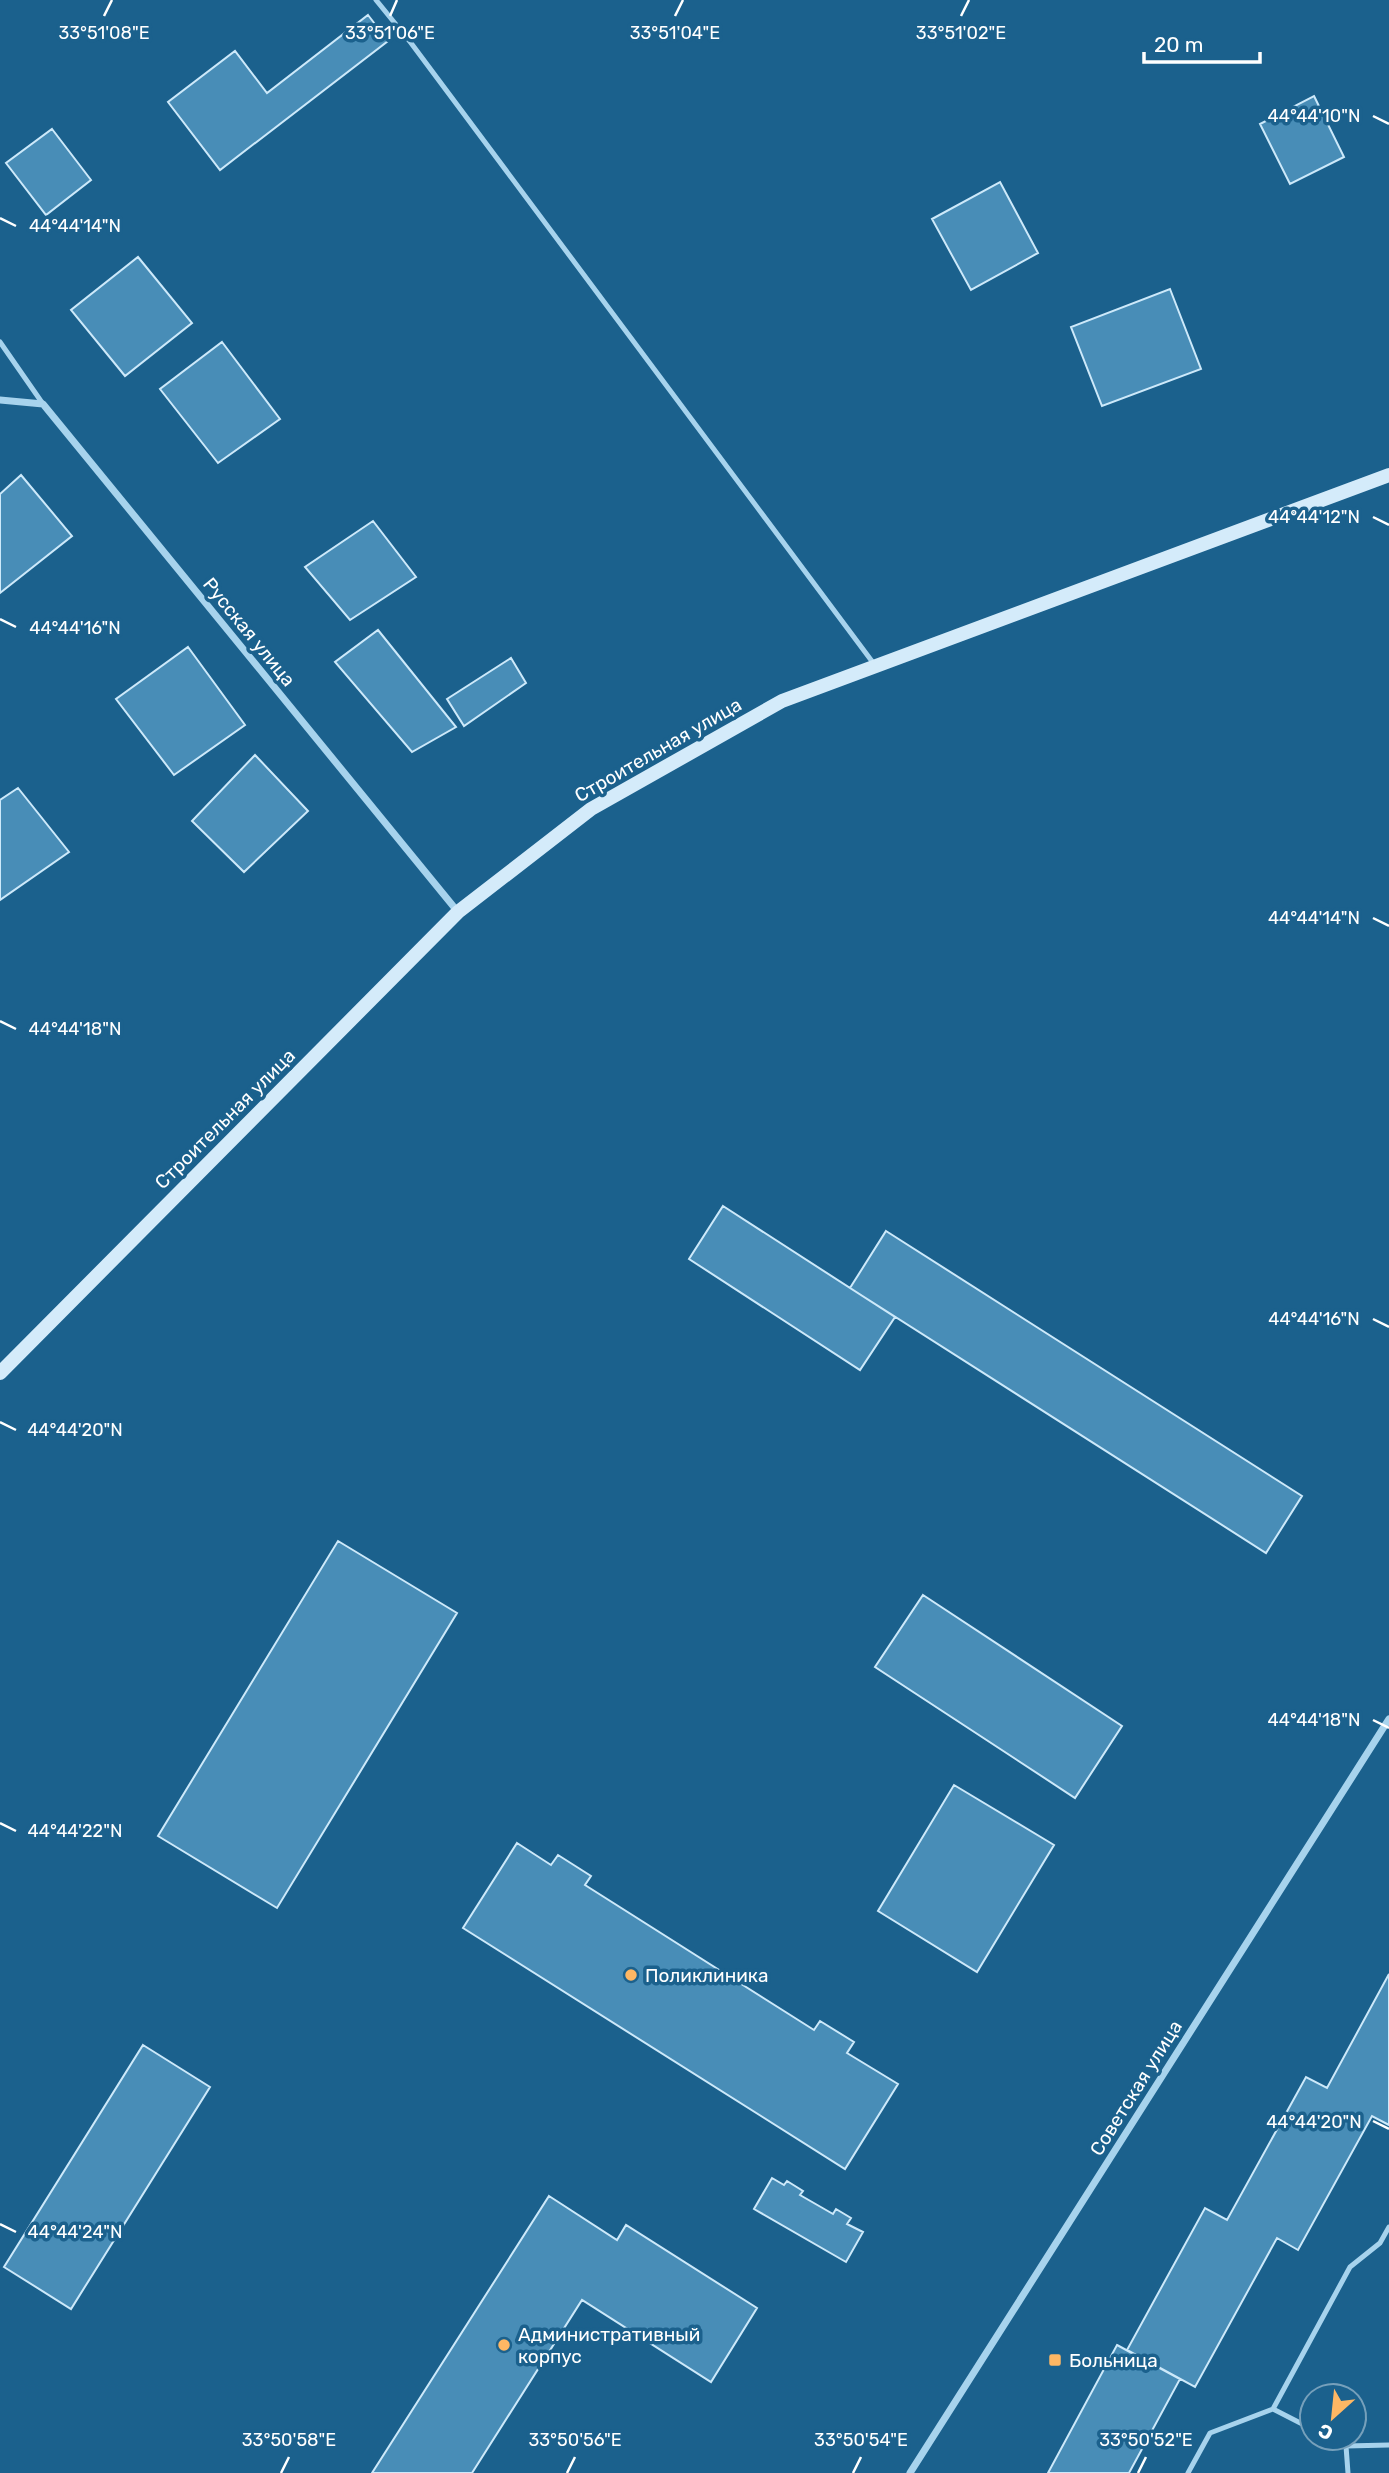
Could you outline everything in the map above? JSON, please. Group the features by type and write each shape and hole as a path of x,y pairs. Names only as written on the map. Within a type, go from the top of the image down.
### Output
{"main road":[{"name":"Строительная улица","path":"0,1373 458,912 591,809 782,701 1389,475"}],"street":[{"path":"0,400 43,404"},
{"name":"Русская улица","path":"43,404 458,912"},
{"name":"Советская улица","path":"910,2473 1389,1719"}],"lane":[{"path":"376,0 876,666"},
{"path":"0,342 43,404"},
{"path":"1188,2473 1210,2433 1273,2409 1350,2267 1380,2243 1389,2227"},
{"path":"1273,2409 1298,2422"},
{"path":"1368,2445 1389,2445"},
{"path":"1346,2452 1348,2473"}],"building":[{"path":"368,15 388,41 220,170 168,102 235,51 267,93"},
{"path":"1314,96 1344,157 1290,184 1260,124"},
{"path":"52,129 91,180 46,215 6,163"},
{"path":"1000,182 1038,253 971,290 932,219"},
{"path":"138,257 192,323 125,376 71,310"},
{"path":"1170,289 1201,369 1102,406 1071,327"},
{"path":"222,342 280,419 218,463 160,389"},
{"path":"21,475 72,536 0,593 0,494"},
{"path":"373,521 416,577 350,620 305,567"},
{"path":"378,630 456,727 412,752 335,662"},
{"path":"188,647 245,725 174,775 116,699"},
{"path":"511,658 526,683 464,726 447,699"},
{"path":"255,755 308,811 244,872 192,821"},
{"path":"18,788 69,852 0,900 0,800"},
{"path":"723,1206 895,1317 860,1370 689,1259"},
{"path":"886,1231 1302,1496 1266,1553 850,1288"},
{"path":"338,1541 457,1613 277,1908 158,1836"},
{"path":"923,1595 1122,1726 1075,1798 875,1667"},
{"path":"954,1785 1054,1845 977,1972 878,1911"},
{"name":"Поликлиника","path":"517,1843 551,1865 558,1855 591,1876 585,1885 814,2030 820,2021 854,2042 847,2053 898,2084 845,2169 463,1928"},
{"path":"1389,1974 1389,2125 1372,2116 1298,2250 1277,2238 1195,2387 1127,2350 1205,2208 1227,2220 1306,2077 1327,2088"},
{"path":"143,2045 210,2087 71,2309 4,2267"},
{"path":"772,2178 784,2185 787,2181 803,2191 800,2195 833,2214 836,2209 851,2218 847,2224 863,2232 846,2262 754,2209"},
{"name":"Административный корпус","path":"549,2196 617,2240 626,2225 757,2308 711,2382 582,2300 472,2473 372,2473"},
{"path":"1117,2345 1180,2379 1129,2473 1048,2473"}],"place":[{"name":"Поликлиника","path":"631,1975"},
{"name":"Административный корпус","path":"504,2345"},
{"name":"Больница","path":"1055,2360"}]}
